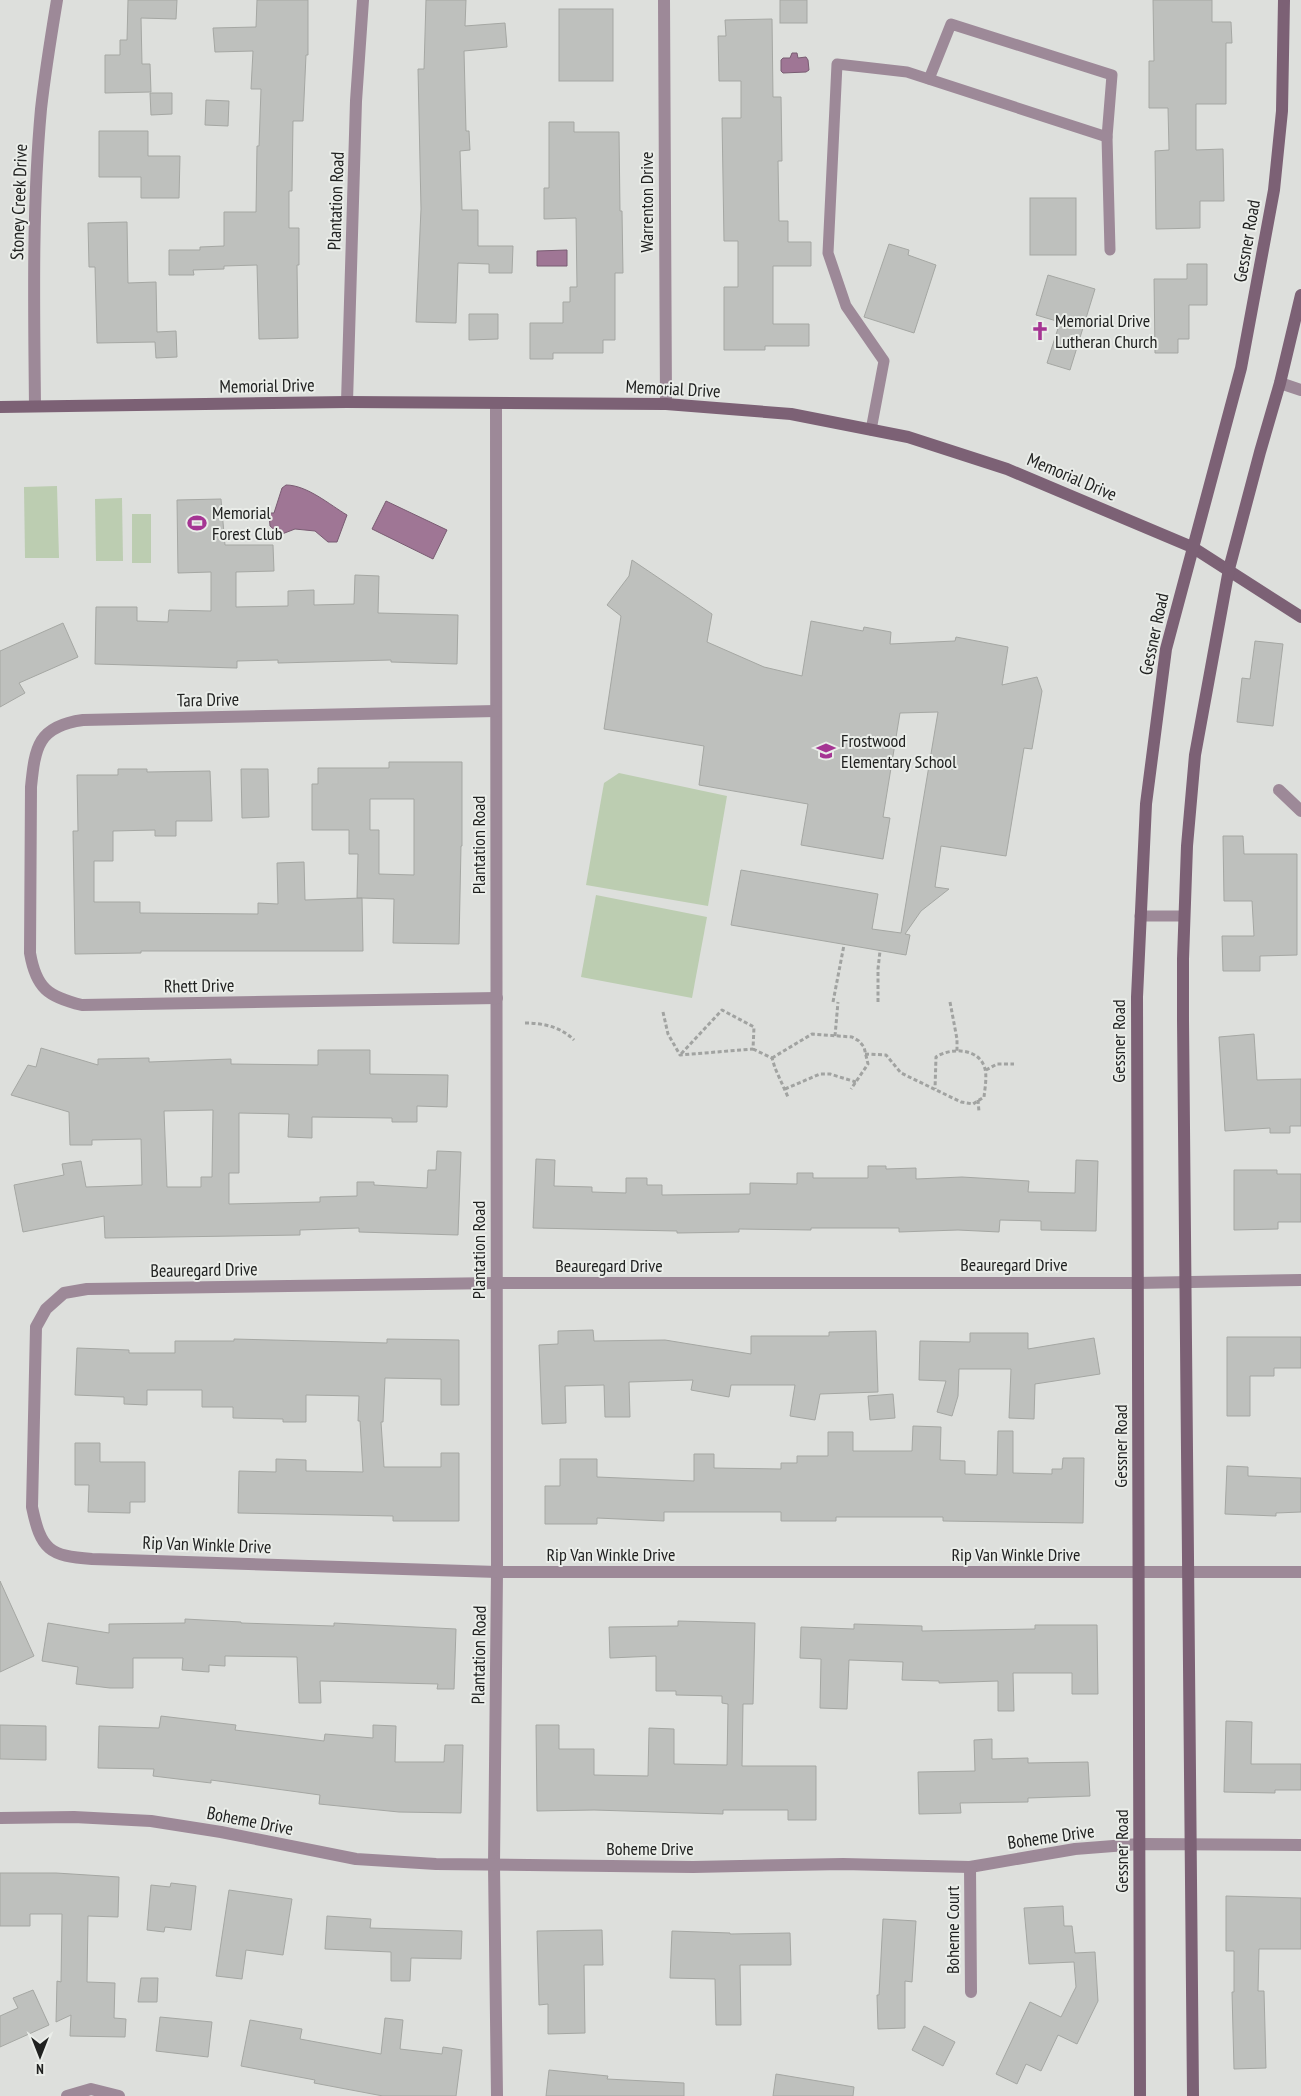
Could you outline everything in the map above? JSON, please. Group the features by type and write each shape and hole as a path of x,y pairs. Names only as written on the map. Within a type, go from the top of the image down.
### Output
{"main road":[{"name":"Gessner Road","path":"1140,2096 1137,997 1146,804 1166,648 1241,368 1274,190 1282,111 1284,0"},
{"path":"1193,2096 1183,968 1186,846 1195,755 1229,569 1280,383 1301,295"},
{"name":"Memorial Drive","path":"0,407 347,402 666,404 791,414 908,438 1007,469 1192,546 1301,617"}],"street":[{"name":"Stoney Creek Drive","path":"35,406 34,255 36,195 41,110 57,0"},
{"name":"Plantation Road","path":"347,402 356,100 363,0"},
{"name":"Warrenton Drive","path":"664,0 666,404"},
{"path":"1280,383 1301,390"},
{"name":"Plantation Road","path":"496,403 497,1572 494,1865 496,2096"},
{"name":"Tara Drive","path":"31,853 31,787 37,747 47,734 66,722 496,712"},
{"path":"1279,790 1301,811"},
{"name":"Rhett Drive","path":"31,853 30,953 33,971 44,989 61,1000 82,1005 497,998"},
{"name":"Beauregard Drive","path":"34,1428 36,1327 46,1309 64,1293 87,1288 496,1283 1185,1282 1301,1280"},
{"name":"Rip Van Winkle Drive","path":"34,1428 32,1507 36,1527 46,1546 64,1557 497,1572 1301,1572"},
{"name":"Boheme Drive","path":"0,1818 74,1817 152,1821 221,1832 356,1859 436,1864 693,1867 843,1864 970,1867 1075,1849 1139,1844 1301,1844"},
{"name":"Boheme Court","path":"970,1867 971,1992"},
{"path":"67,2096 91,2089 119,2096"}],"lane":[{"path":"929,79 951,24 1112,76 1107,137 1110,250"},
{"path":"871,430 884,361 846,306 828,253 837,64 907,72 1107,137"},
{"path":"1140,916 1184,916"}],"path":[{"path":"833,1002 844,945"},
{"path":"878,1002 880,951"},
{"path":"835,1036 838,1002"},
{"path":"950,1002 957,1051"},
{"path":"680,1055 722,1010 754,1027 753,1049"},
{"path":"664,1012 668,1034 680,1055"},
{"path":"525,1023 547,1025 574,1040"},
{"path":"772,1058 812,1034 852,1037 859,1041 866,1054 868,1064 851,1089"},
{"path":"680,1055 753,1049 772,1058 788,1097"},
{"path":"866,1054 886,1055 901,1073 961,1102 973,1104 984,1096 986,1070 980,1058 969,1052 957,1051 944,1052 936,1057 935,1089"},
{"path":"986,1070 997,1064 1014,1064"},
{"path":"785,1090 820,1074 856,1082"},
{"path":"978,1100 979,1112"}],"green space":[{"path":"57,486 59,558 25,558 24,487"},
{"path":"122,498 123,561 96,561 95,499"},
{"path":"132,514 151,514 151,563 132,563"},
{"path":"619,773 727,796 708,906 586,885 604,783"},
{"path":"596,895 707,917 692,998 581,977"}],"shaded area":[{"path":"792,53 797,53 798,58 806,57 809,70 806,72 783,73 781,71 781,60 783,58 790,58"},
{"path":"567,250 567,266 537,266 537,251"},
{"path":"286,485 302,488 347,515 337,542 328,542 315,531 295,529 282,534 270,526 269,513 274,513 282,488"},
{"path":"386,501 447,530 433,559 372,529"}],"building":[{"path":"128,0 177,0 176,19 141,18 142,64 150,64 151,92 105,93 105,55 120,55 120,40 127,40"},
{"path":"257,0 308,0 308,55 306,55 303,121 293,121 292,191 289,191 289,228 299,228 299,265 297,265 298,338 259,339 257,265 224,266 224,269 193,270 194,275 169,275 169,250 200,250 200,247 224,246 224,212 256,212 257,146 259,146 261,89 251,89 253,51 215,52 213,28 256,27"},
{"path":"426,0 466,0 465,26 505,23 507,47 464,51 466,131 469,131 470,150 460,151 462,210 478,210 478,246 513,246 512,273 489,273 489,264 458,263 456,323 416,322 421,209 418,69 424,69"},
{"path":"780,0 807,0 807,23 780,23"},
{"path":"1153,0 1212,0 1212,22 1231,22 1232,43 1226,43 1226,104 1196,104 1196,150 1223,149 1224,201 1200,201 1200,228 1156,229 1155,151 1169,150 1168,108 1149,108 1149,61 1154,61"},
{"path":"559,9 613,9 613,81 559,81"},
{"path":"772,19 773,97 781,97 782,161 778,161 779,221 788,221 788,242 811,242 811,266 773,266 773,324 809,324 809,346 765,346 765,350 724,350 724,287 738,287 738,241 724,241 722,118 741,118 741,81 719,81 718,36 726,36 725,20"},
{"path":"150,93 172,93 172,114 151,115"},
{"path":"206,100 229,101 228,126 205,125"},
{"path":"549,122 574,122 574,132 619,132 623,273 615,273 615,340 603,340 603,353 553,353 553,359 530,359 530,323 563,323 563,302 570,302 570,287 577,287 576,218 544,219 544,188 549,188"},
{"path":"99,131 148,131 148,156 180,156 179,198 141,198 141,177 99,177"},
{"path":"1030,198 1076,198 1076,255 1030,255"},
{"path":"127,222 128,283 156,282 157,332 176,331 177,357 156,358 155,342 97,343 95,267 89,267 88,223"},
{"path":"889,244 909,250 908,255 936,265 914,333 864,317"},
{"path":"1187,264 1207,264 1207,305 1189,305 1189,339 1178,339 1178,353 1155,353 1154,279 1187,279"},
{"path":"1048,275 1095,289 1070,370 1047,363 1060,322 1036,315"},
{"path":"469,314 498,314 498,339 469,340"},
{"path":"221,499 225,545 273,545 274,571 236,572 236,607 288,606 288,591 314,590 314,605 354,604 355,575 379,576 378,613 458,615 457,664 391,662 391,660 278,663 278,660 237,661 237,668 95,664 96,607 137,607 137,621 168,622 169,610 211,611 211,572 178,573 177,500"},
{"path":"632,560 712,614 707,642 764,667 802,676 811,621 863,631 864,627 891,632 890,644 955,641 956,637 1008,647 1002,685 1037,677 1042,691 1032,749 1024,748 1006,856 941,846 935,887 949,889 921,911 905,934 910,935 906,955 731,925 741,870 878,894 872,929 901,933 938,712 900,713 883,817 890,818 883,859 801,845 808,804 699,785 704,746 604,729 621,616 607,605 629,576"},
{"path":"63,623 78,657 19,683 25,693 0,707 0,651"},
{"path":"1255,641 1283,644 1273,726 1237,722 1242,678 1250,679"},
{"path":"389,762 462,762 459,944 393,943 394,899 357,898 358,854 349,854 349,830 312,830 312,784 318,784 318,768 389,768","holes":["370,799 414,799 414,875 379,874 379,830 370,830"]},
{"path":"118,769 147,769 147,772 210,771 212,821 176,821 176,836 155,836 155,830 113,831 113,861 94,861 94,902 140,902 140,913 258,914 258,903 278,904 277,863 304,862 305,900 362,898 363,951 141,951 141,953 75,954 73,831 78,831 77,775 118,775"},
{"path":"241,769 268,769 269,817 242,818"},
{"path":"1223,836 1243,836 1244,854 1297,854 1297,955 1260,956 1260,971 1223,971 1222,936 1254,936 1252,901 1224,901"},
{"path":"1254,1034 1257,1080 1301,1079 1301,1126 1290,1126 1290,1133 1270,1133 1270,1128 1225,1131 1219,1037"},
{"path":"41,1048 98,1065 98,1059 149,1058 149,1062 231,1059 231,1064 318,1065 318,1050 370,1050 370,1074 448,1075 447,1107 417,1106 417,1122 392,1122 392,1118 312,1117 312,1138 288,1137 289,1114 239,1113 239,1173 229,1173 229,1204 320,1202 320,1197 357,1196 357,1182 374,1182 374,1185 427,1188 428,1170 436,1170 437,1151 461,1152 458,1235 359,1232 359,1228 300,1230 300,1235 105,1238 104,1216 23,1232 14,1185 64,1175 62,1164 81,1161 86,1187 142,1185 141,1139 92,1140 92,1145 70,1145 69,1112 11,1095 28,1065 36,1067","holes":["213,1110 212,1177 201,1177 201,1187 167,1187 164,1111"]},
{"path":"536,1159 555,1160 554,1186 592,1187 592,1192 626,1193 626,1178 647,1178 647,1185 662,1185 662,1195 750,1194 750,1183 797,1184 797,1173 813,1173 813,1178 868,1178 868,1166 886,1166 886,1169 916,1168 916,1179 962,1177 1029,1181 1028,1192 1075,1193 1076,1160 1098,1161 1096,1231 1041,1230 1041,1221 1000,1220 999,1232 958,1230 899,1232 899,1228 811,1228 811,1230 739,1229 739,1232 677,1233 677,1231 533,1228"},
{"path":"1234,1170 1277,1170 1277,1174 1301,1174 1301,1222 1278,1222 1278,1229 1234,1230"},
{"path":"593,1330 594,1341 665,1340 751,1354 751,1336 829,1336 829,1332 876,1331 878,1392 820,1394 815,1420 790,1416 795,1385 731,1385 729,1397 691,1390 693,1380 629,1382 630,1417 605,1417 604,1385 565,1386 566,1423 542,1424 539,1345 558,1344 558,1331"},
{"path":"970,1333 1028,1333 1028,1349 1094,1338 1100,1374 1035,1384 1034,1419 1009,1418 1011,1369 959,1369 958,1396 952,1416 937,1412 946,1381 919,1380 920,1341 970,1342"},
{"path":"1227,1337 1301,1337 1301,1368 1274,1368 1274,1376 1250,1376 1250,1416 1227,1416"},
{"path":"234,1339 387,1343 387,1339 459,1340 459,1405 441,1405 441,1379 385,1378 383,1422 381,1422 384,1467 441,1467 441,1453 459,1453 459,1521 393,1521 393,1516 238,1513 239,1471 276,1472 276,1459 306,1460 306,1471 363,1472 360,1421 358,1421 359,1396 306,1395 306,1422 283,1422 283,1419 233,1418 233,1407 202,1407 202,1390 147,1390 147,1405 124,1404 124,1397 75,1395 77,1348 129,1350 129,1353 175,1353 175,1341 234,1341"},
{"path":"893,1394 895,1418 870,1420 868,1396"},
{"path":"913,1426 941,1427 940,1460 965,1461 965,1474 997,1475 998,1431 1013,1431 1013,1473 1052,1474 1052,1469 1062,1469 1063,1458 1084,1458 1083,1523 943,1521 943,1517 836,1517 836,1521 781,1521 781,1512 664,1512 664,1521 597,1518 597,1524 545,1524 545,1486 560,1486 560,1459 597,1459 597,1477 694,1481 694,1454 714,1454 714,1468 781,1469 781,1463 797,1463 797,1456 828,1456 828,1432 853,1432 853,1451 912,1451"},
{"path":"75,1443 100,1443 100,1462 145,1462 145,1502 130,1502 130,1513 88,1512 89,1485 75,1485"},
{"path":"1227,1466 1248,1467 1248,1476 1301,1478 1301,1512 1276,1513 1276,1516 1225,1514"},
{"path":"0,1581 34,1656 0,1672"},
{"path":"185,1619 241,1623 334,1626 334,1623 456,1629 454,1689 437,1689 438,1684 320,1681 321,1703 299,1703 297,1657 225,1656 225,1666 209,1665 209,1672 182,1670 183,1658 133,1658 133,1688 110,1688 76,1684 78,1667 42,1661 48,1623 109,1633 109,1624 185,1623"},
{"path":"678,1621 755,1623 753,1704 743,1704 742,1766 816,1766 816,1820 788,1820 788,1810 723,1810 723,1814 594,1810 537,1811 536,1725 559,1725 559,1749 594,1749 594,1775 648,1776 649,1728 674,1729 674,1764 727,1765 728,1704 722,1703 722,1696 676,1695 676,1691 656,1691 656,1656 610,1658 609,1627 678,1626"},
{"path":"854,1624 922,1626 922,1631 1035,1629 1035,1625 1097,1625 1098,1694 1072,1694 1072,1673 1013,1673 1014,1711 998,1711 998,1681 939,1683 939,1681 902,1680 903,1662 849,1660 847,1709 820,1708 821,1659 800,1658 801,1627 854,1629"},
{"path":"161,1716 236,1725 235,1730 324,1741 325,1734 373,1738 373,1725 396,1726 395,1762 444,1762 445,1745 463,1745 461,1813 399,1812 319,1804 320,1795 211,1780 211,1783 153,1776 154,1769 98,1768 99,1726 159,1728"},
{"path":"1226,1721 1252,1722 1251,1764 1301,1764 1301,1790 1275,1790 1275,1793 1224,1792"},
{"path":"0,1725 46,1726 46,1760 0,1759"},
{"path":"992,1739 992,1759 1028,1758 1028,1763 1088,1762 1090,1796 1028,1798 1028,1802 960,1803 961,1813 919,1814 918,1772 975,1771 974,1740"},
{"path":"0,1873 56,1873 119,1877 118,1917 88,1916 87,1982 115,1983 114,2018 126,2019 125,2037 70,2036 71,2015 56,2022 57,1981 61,1982 62,1914 30,1914 30,1926 0,1926"},
{"path":"171,1883 196,1886 191,1930 165,1927 164,1932 147,1930 151,1885 170,1887"},
{"path":"229,1890 292,1899 283,1955 246,1950 242,1979 216,1976"},
{"path":"1226,1896 1301,1898 1301,1949 1259,1949 1258,1991 1264,1991 1266,2068 1234,2069 1232,1992 1234,1992 1234,1951 1226,1951"},
{"path":"1063,1906 1064,1926 1072,1926 1075,1953 1095,1952 1098,2001 1077,2044 1058,2035 1041,2071 1026,2064 1017,2084 996,2074 1030,2002 1061,2017 1076,1987 1074,1962 1029,1964 1024,1908"},
{"path":"327,1916 371,1919 370,1928 462,1931 461,1959 411,1958 410,1981 391,1981 391,1952 325,1949"},
{"path":"883,1919 916,1921 912,1982 905,1981 905,2028 878,2029 877,1995 879,1995"},
{"path":"602,1930 603,1965 584,1965 585,2033 548,2034 548,2004 539,2005 537,1931"},
{"path":"672,1931 730,1934 790,1933 791,1965 740,1965 741,2025 716,2025 715,1979 670,1978"},
{"path":"141,1978 158,1978 157,2002 138,2002"},
{"path":"33,1990 49,2025 0,2047 0,2016 18,2008 13,1998"},
{"path":"160,2017 212,2022 208,2057 156,2051"},
{"path":"385,2018 403,2020 400,2049 442,2054 443,2047 462,2050 456,2096 383,2096 314,2083 315,2080 241,2066 250,2020 302,2029 300,2039 381,2054"},
{"path":"924,2026 955,2042 943,2066 912,2050"},
{"path":"549,2070 608,2076 607,2079 684,2083 684,2096 546,2096"},
{"path":"776,2074 854,2087 853,2096 773,2096"}],"place":[{"name":"Memorial Drive Lutheran Church","path":"1040,331"},
{"name":"Memorial Forest Club","path":"197,523"},
{"name":"Frostwood Elementary School","path":"826,751"}]}
